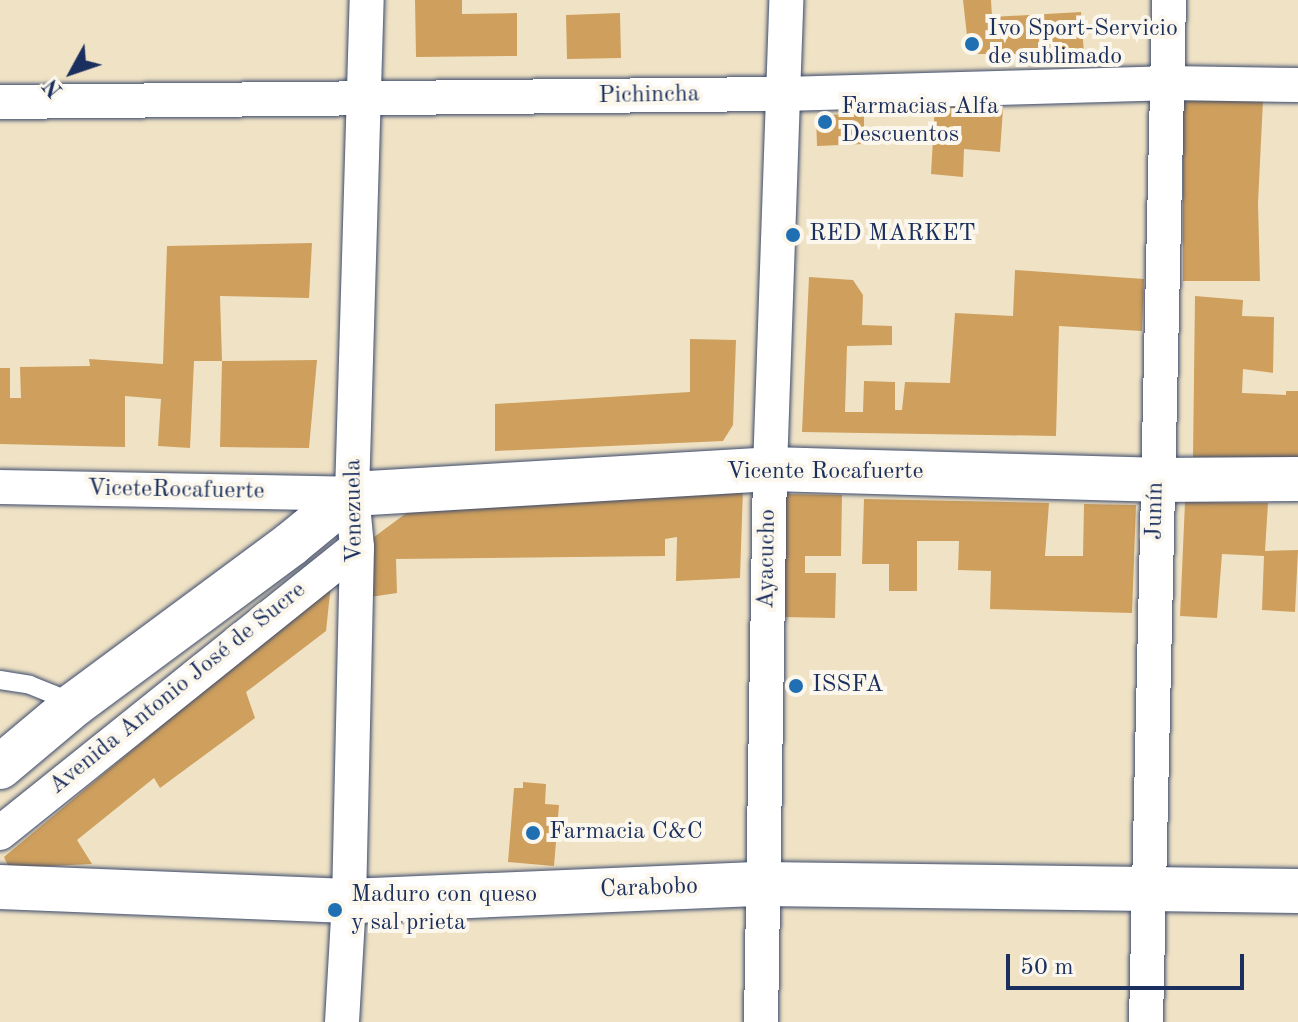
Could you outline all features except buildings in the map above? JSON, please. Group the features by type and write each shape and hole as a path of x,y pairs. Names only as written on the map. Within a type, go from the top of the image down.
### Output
{"main road":[{"name":"Vicente Rocafuerte","path":"352,494 770,469 1156,480 1298,479"},
{"name":"Avenida Antonio José de Sucre","path":"0,767 75,704 291,544 352,494"},
{"name":"Carabobo","path":"0,887 349,901 762,884 1298,891"}],"street":[{"name":"Venezuela","path":"342,1022 349,901 357,547 352,494 367,0"},
{"name":"Ayacucho","path":"761,1022 770,469 786,0"},
{"name":"Junín","path":"1146,1022 1169,0"},
{"name":"Pichincha","path":"0,102 783,94 1167,83 1298,85"},
{"name":"ViceteRocafuerte","path":"0,487 352,494"},
{"name":"Avenida Antonio José de Sucre","path":"0,833 357,547"}],"lane":[{"path":"0,680 30,685 75,704"}],"place":[{"name":"Ivo Sport-Servicio de sublimado","path":"972,44"},
{"name":"Farmacias Alfa Descuentos","path":"825,122"},
{"name":"RED MARKET","path":"793,235"},
{"name":"ISSFA","path":"796,686"},
{"name":"Farmacia C&C","path":"533,833"},
{"name":"Maduro con queso y sal prieta","path":"335,910"}]}
